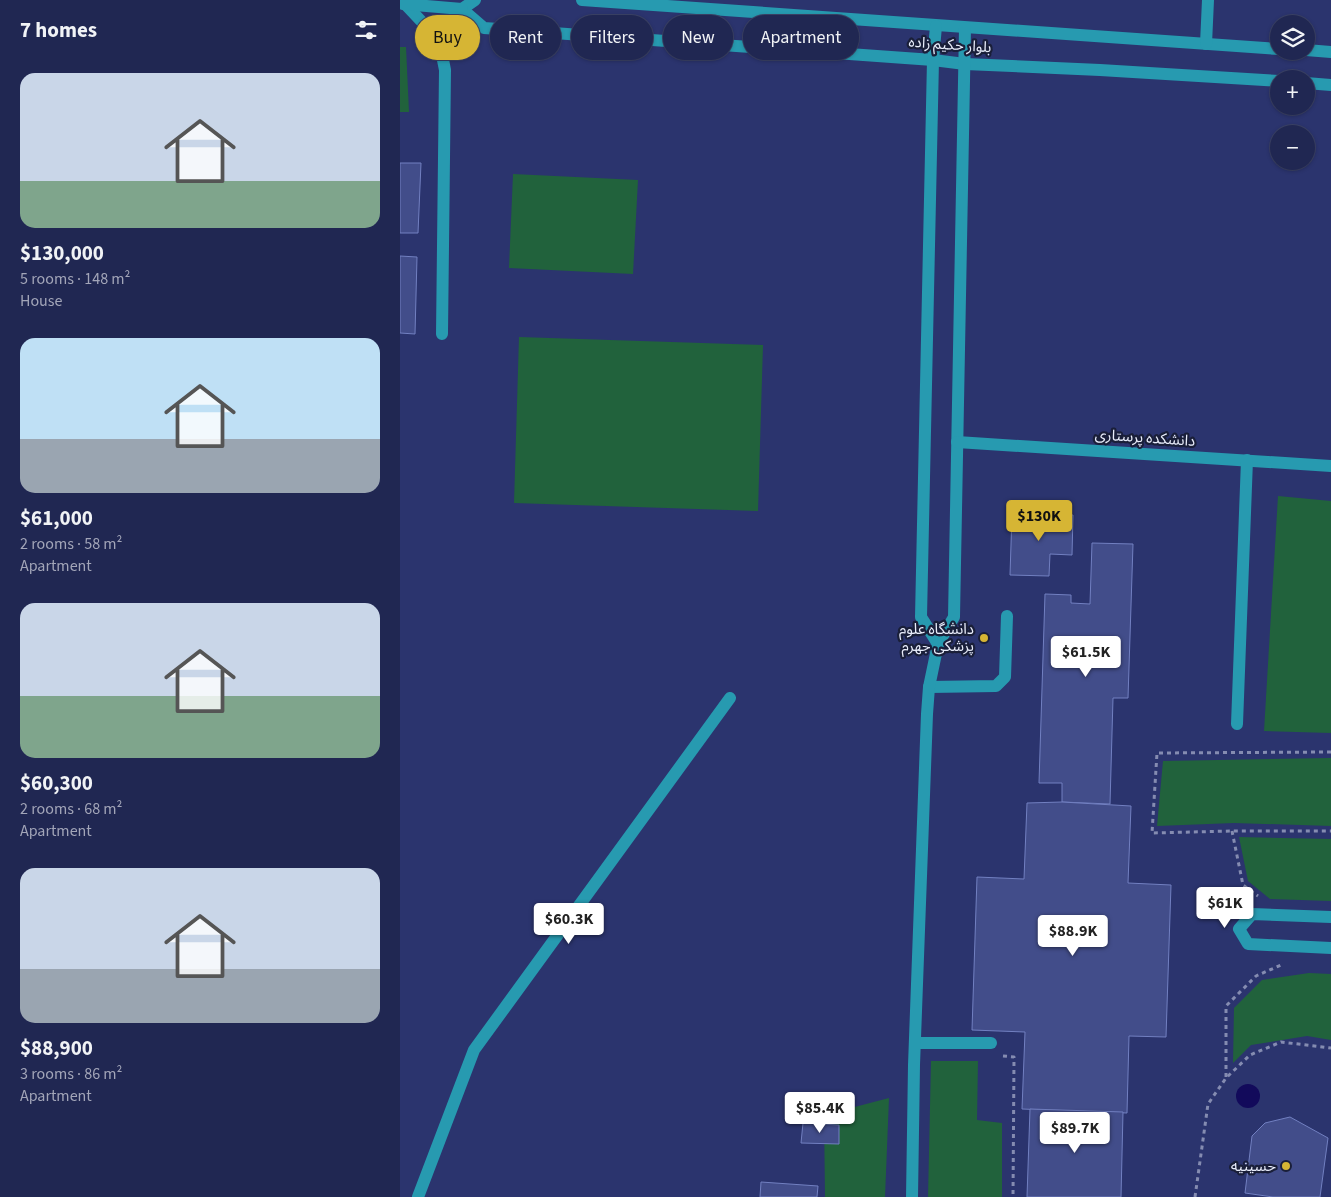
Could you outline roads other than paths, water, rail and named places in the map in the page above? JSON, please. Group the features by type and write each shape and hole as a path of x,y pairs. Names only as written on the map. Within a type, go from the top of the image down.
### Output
{"street":[{"path":"403,3 462,8 475,0"},
{"name":"بلوار حکیم زاده","path":"582,0 1270,48"},
{"path":"1206,44 1208,0"},
{"path":"403,3 438,40 445,70 442,334"},
{"name":"بلوار حکیم زاده","path":"462,8 484,28 933,60 965,64 1270,80"},
{"path":"936,26 933,60 921,617 938,644"},
{"path":"912,1197 915,1043 929,687 938,644 954,617 965,28"},
{"path":"1315,51 1331,52"},
{"path":"1315,84 1331,85"},
{"name":"دانشکده پرستاری","path":"957,442 1331,466"},
{"path":"1237,724 1247,460"},
{"path":"929,687 996,686 1004,677 1006,616"},
{"path":"418,1197 474,1050 730,698"},
{"path":"1331,917 1252,914 1239,929 1248,944 1331,948"},
{"path":"915,1043 991,1043"}],"place":[{"name":"دانشگاه علوم پزشکی جهرم","path":"984,638"},
{"name":"حسینیه","path":"1286,1166"}]}
